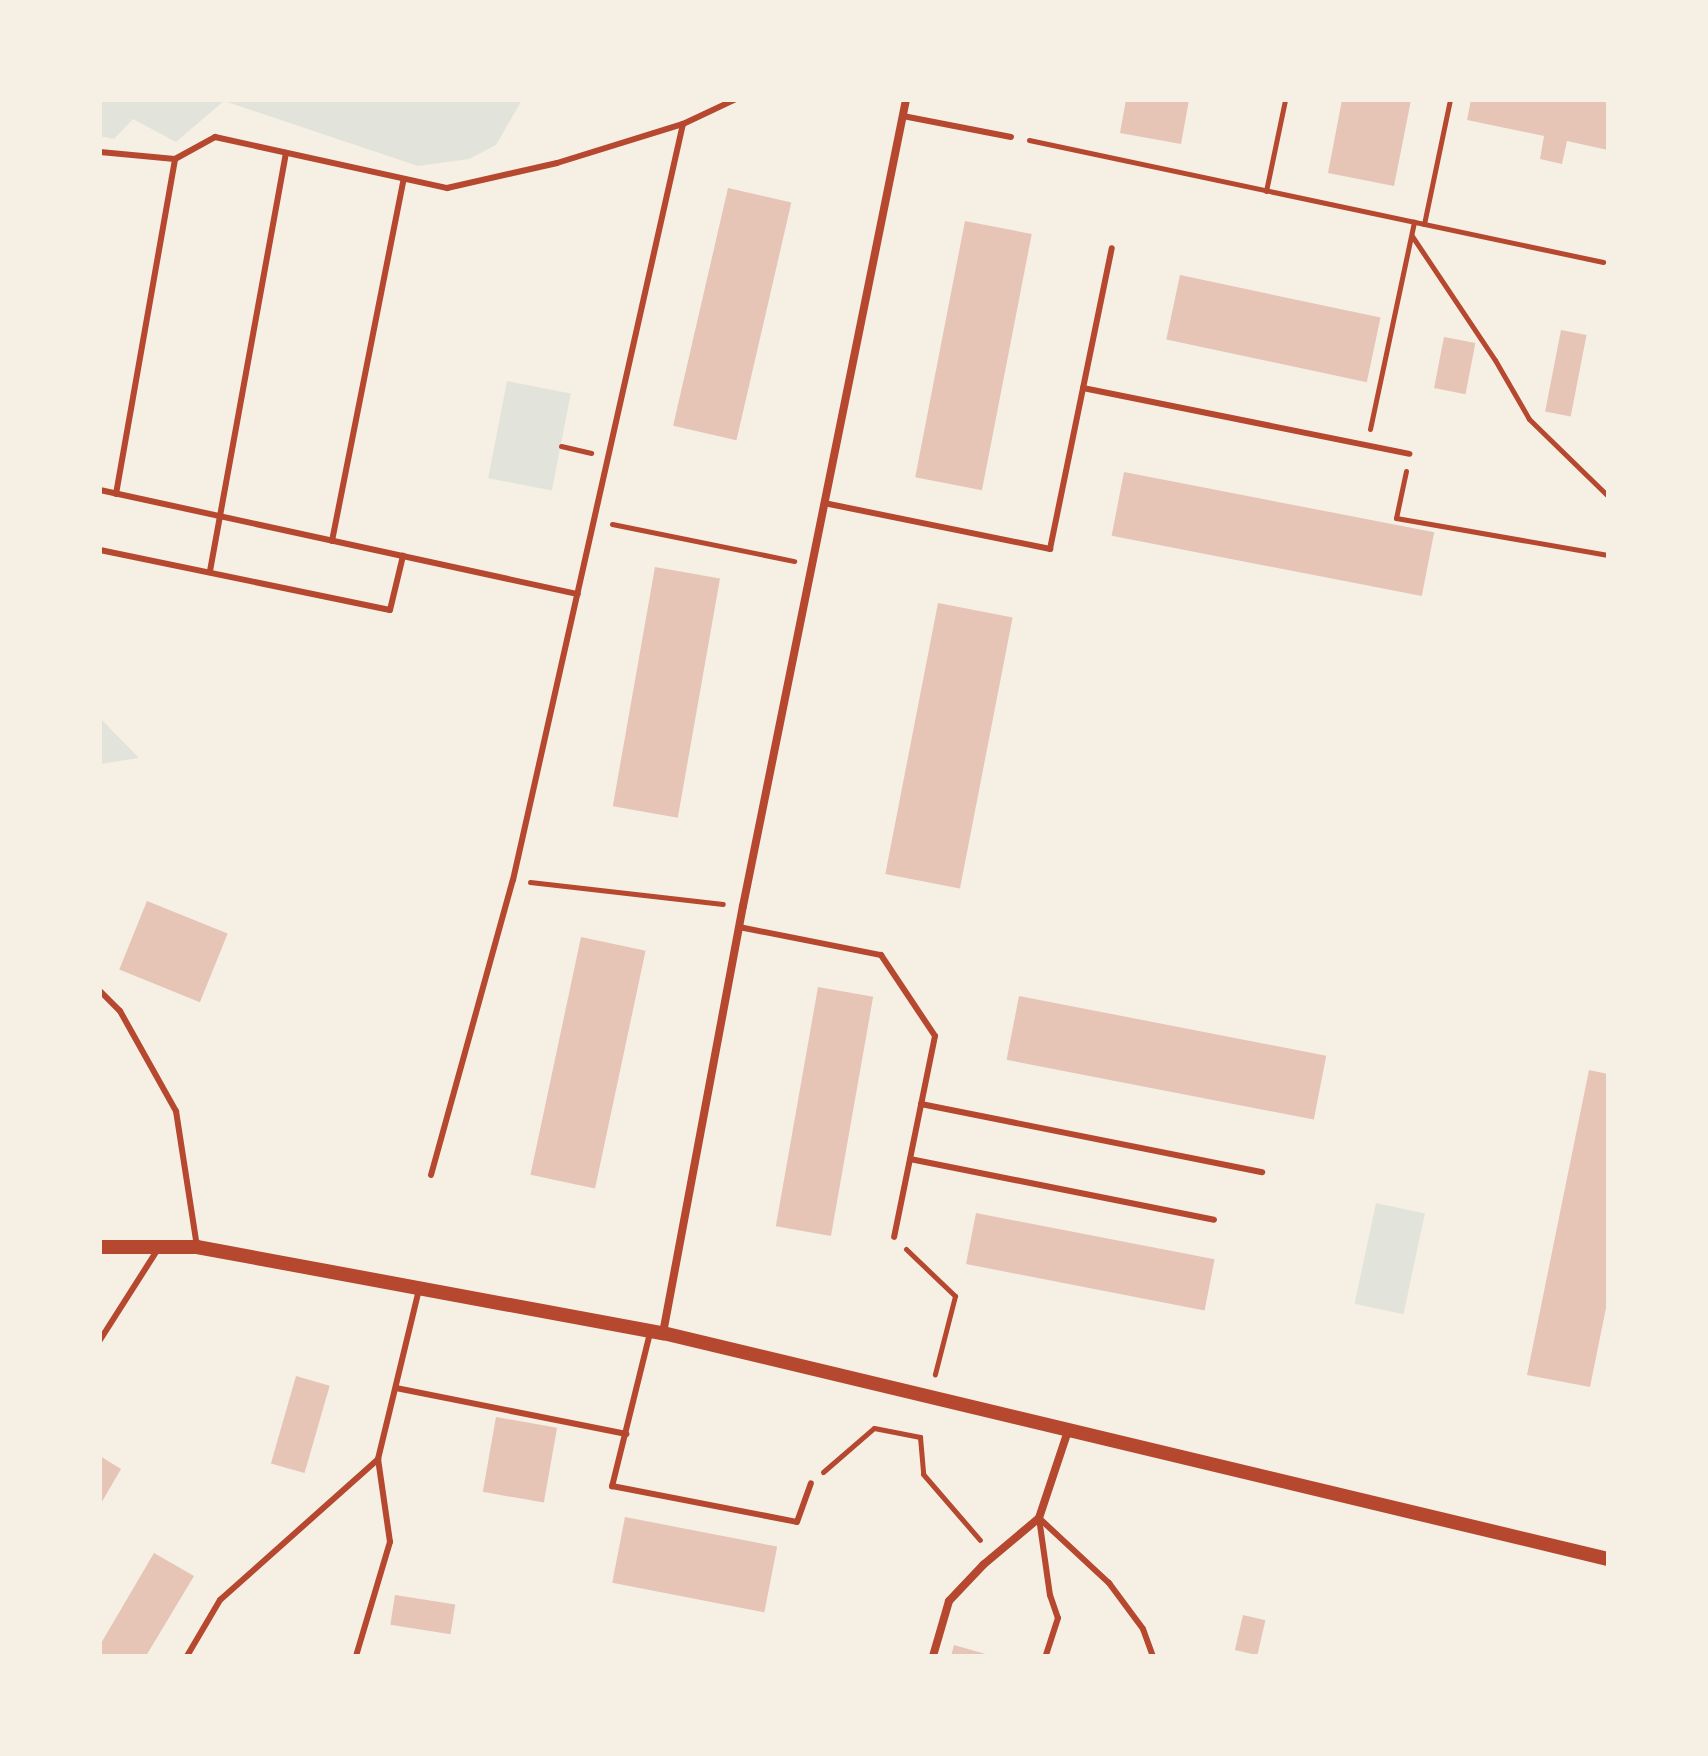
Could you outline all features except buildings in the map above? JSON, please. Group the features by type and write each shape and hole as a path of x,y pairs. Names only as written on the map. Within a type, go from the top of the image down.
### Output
{"street":[{"path":"657,1332 906,100"},
{"path":"100,1247 197,1247 657,1332 1608,1559"},
{"path":"933,1656 949,1601 1039,1518 1068,1431"}],"lane":[{"path":"100,152 175,159 215,137 403,181 447,188 557,163 683,124 734,100"},
{"path":"903,116 1011,137"},
{"path":"431,1175 513,880 683,124"},
{"path":"210,571 286,153"},
{"path":"116,494 175,159"},
{"path":"332,541 403,181"},
{"path":"824,503 1050,549 1112,248"},
{"path":"1083,388 1409,454"},
{"path":"100,490 578,594"},
{"path":"100,550 390,610 403,556"},
{"path":"739,927 881,955 935,1036 894,1237"},
{"path":"100,991 120,1011 176,1111 197,1247"},
{"path":"921,1104 1262,1172"},
{"path":"910,1159 1214,1220"},
{"path":"100,1340 159,1246"},
{"path":"356,1656 390,1542 378,1459 419,1289"},
{"path":"657,1332 612,1486 797,1522 811,1483"},
{"path":"396,1388 626,1434"},
{"path":"187,1656 220,1600 378,1459"},
{"path":"1039,1518 1050,1595 1058,1618 1046,1656"},
{"path":"1039,1518 1109,1583 1143,1629 1153,1656"}],"path":[{"path":"1266,191 1285,100"},
{"path":"1424,224 1450,100"},
{"path":"1011,137 1603,262"},
{"path":"1367,446 1414,222"},
{"path":"1412,236 1495,360 1529,419 1608,496"},
{"path":"561,446 609,457"},
{"path":"1409,454 1396,518 1608,555"},
{"path":"595,520 812,565"},
{"path":"513,880 743,906"},
{"path":"894,1237 955,1296 935,1374"},
{"path":"811,1483 874,1428 920,1437 923,1474 995,1556"}],"shaded area":[{"path":"100,100 522,100 496,145 469,159 418,166 224,101 176,142 133,119 114,139 100,136"},
{"path":"507,381 571,393 552,491 488,478"},
{"path":"100,718 139,758 100,764"},
{"path":"1376,1203 1425,1213 1403,1314 1355,1304"}]}
